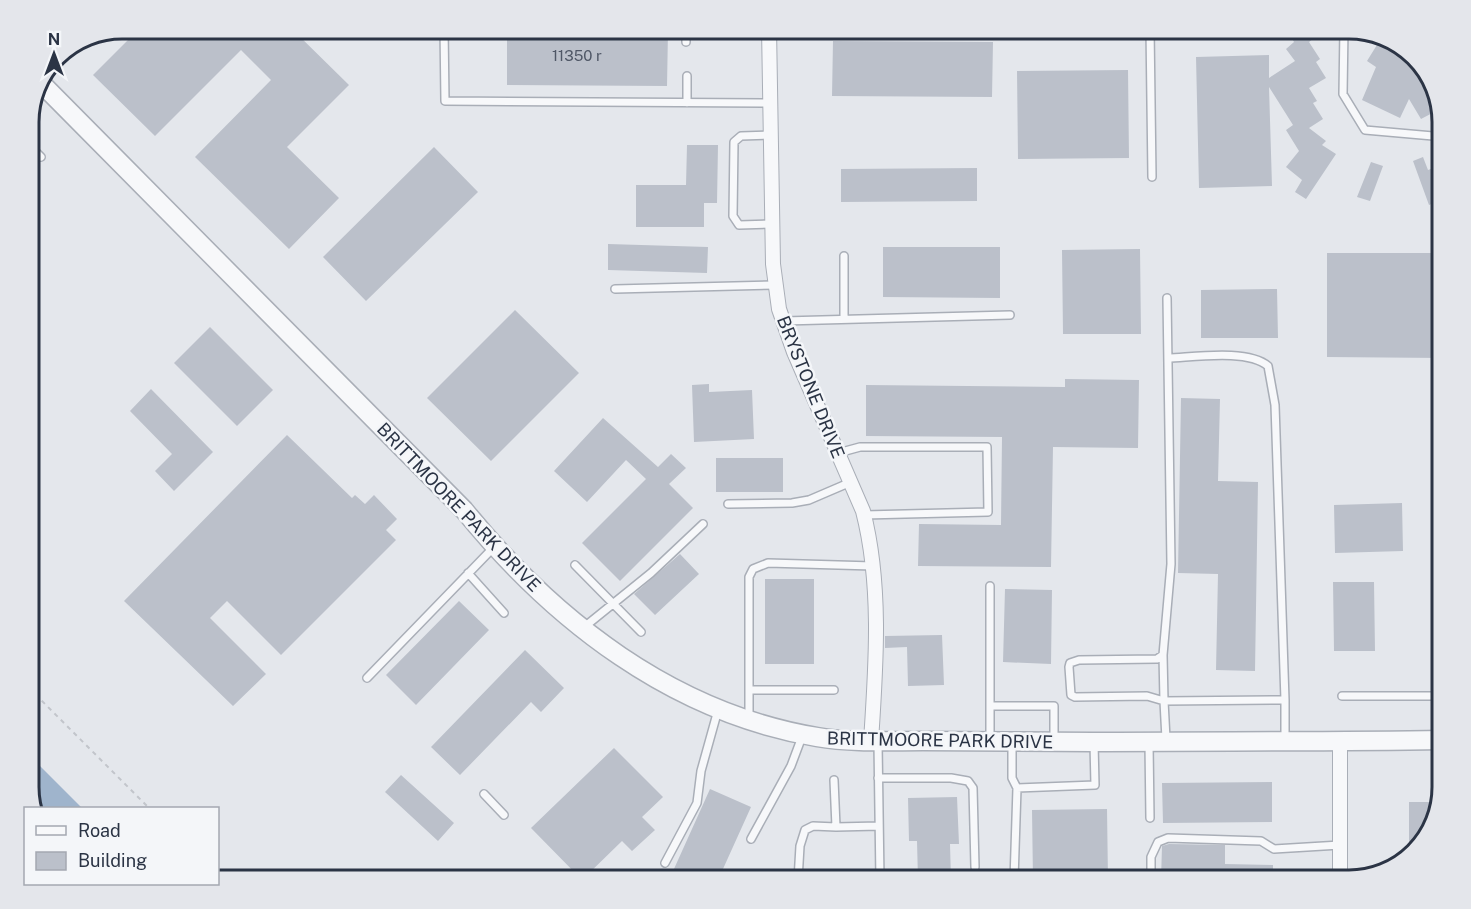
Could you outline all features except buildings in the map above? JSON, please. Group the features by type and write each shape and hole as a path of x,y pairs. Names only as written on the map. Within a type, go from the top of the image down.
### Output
{"street":[{"name":"BRYSTONE DRIVE","path":"769,39 773,264 776,285 783,321 864,515 873,566 874,741"},
{"name":"BRITTMOORE PARK DRIVE","path":"46,87 464,510 494,547 525,578 583,628 631,665 718,710 748,721 803,734 874,741 1285,743 1432,740"},
{"path":"1340,742 1340,870"}],"lane":[{"path":"444,39 445,101 770,103"},
{"path":"1150,39 1152,177"},
{"path":"1344,39 1343,93 1365,130 1432,135"},
{"path":"687,76 687,103"},
{"path":"771,135 749,135 734,142 733,216 739,225 773,224"},
{"path":"844,256 844,318"},
{"path":"615,289 776,285"},
{"path":"1150,818 1164,701 1163,655 1171,564 1167,298"},
{"path":"783,321 1010,315"},
{"path":"1168,358 1244,356 1260,359 1268,366 1275,405 1285,743"},
{"path":"838,453 860,447 987,447 988,512 864,515"},
{"path":"728,504 792,503 809,500 850,482"},
{"path":"583,628 651,573 703,524"},
{"path":"367,678 494,547"},
{"path":"748,721 749,577 753,569 768,564 873,566"},
{"path":"575,565 641,632"},
{"path":"468,573 504,613"},
{"path":"990,586 990,742"},
{"path":"1163,655 1157,659 1074,661 1069,667 1071,695 1075,697 1147,696 1164,701 1285,700"},
{"path":"749,690 834,690"},
{"path":"1342,696 1432,696"},
{"path":"990,706 1054,706 1054,742"},
{"path":"665,863 697,803 701,771 718,710"},
{"path":"751,839 791,766 803,734"},
{"path":"874,741 878,778 880,870"},
{"path":"1012,742 1012,778 1017,788 1014,870"},
{"path":"1017,788 1095,785 1094,742"},
{"path":"878,778 951,778 968,781 973,788 975,867"},
{"path":"834,780 836,827"},
{"path":"484,794 504,815"},
{"path":"799,870 800,846 805,830 813,826 879,826"},
{"path":"1151,870 1151,857 1158,842 1168,838 1261,841 1274,849 1340,846"}],"path":[{"path":"39,698 148,807"}],"water":[{"path":"39,765 81,807 42,807 39,792"}]}
